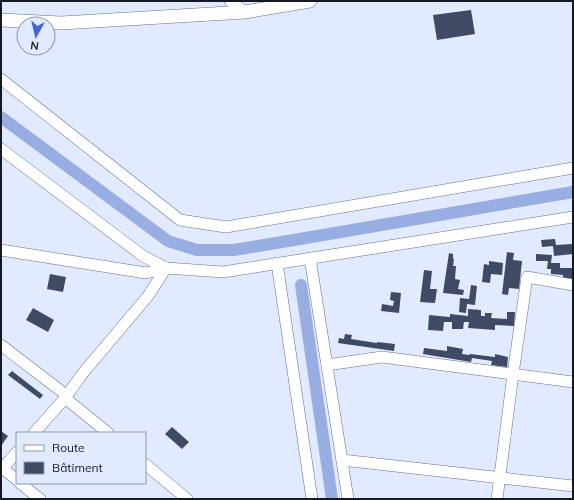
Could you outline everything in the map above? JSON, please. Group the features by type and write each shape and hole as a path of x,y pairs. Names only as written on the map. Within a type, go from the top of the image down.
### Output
{"street":[{"path":"230,1 245,12"},
{"path":"1,20 61,23 245,12 310,1"},
{"path":"1,79 180,220 226,227 573,168"},
{"path":"1,149 143,256 166,268"},
{"path":"1,250 146,273 166,268 223,272 573,217"},
{"path":"310,258 348,499"},
{"path":"277,263 312,499"},
{"path":"35,432 63,395 148,296 166,268"},
{"path":"498,499 513,374 527,277 573,285"},
{"path":"1,345 107,432"},
{"path":"327,365 382,357 573,382"},
{"path":"16,453 1,468 16,479"},
{"path":"342,460 573,486"},
{"path":"146,465 187,499"},
{"path":"21,484 40,499"}],"building":[{"path":"471,10 475,34 437,40 433,15"},
{"path":"555,239 556,245 573,244 573,254 554,256 553,246 542,247 541,240"},
{"path":"507,252 514,253 513,260 522,261 519,289 509,288 508,295 502,294"},
{"path":"449,253 453,254 453,266 456,266 455,279 460,280 458,289 464,290 463,295 443,293"},
{"path":"536,254 552,255 551,263 560,263 560,268 573,268 573,279 563,278 563,275 551,274 551,269 547,269 548,261 536,261"},
{"path":"489,261 503,263 502,275 491,274 490,283 482,282 484,264 489,265"},
{"path":"424,270 432,271 430,289 437,289 435,303 420,302"},
{"path":"50,274 66,277 63,292 47,289"},
{"path":"471,285 477,286 475,305 467,304 466,313 459,312 460,298 469,299"},
{"path":"391,292 401,293 399,313 381,311 382,304 393,306 394,301 390,300"},
{"path":"33,308 54,320 48,332 26,320"},
{"path":"468,309 481,310 481,316 485,316 485,313 492,313 491,318 507,319 507,312 515,312 514,326 495,325 495,330 468,328 469,322 464,322 463,329 452,329 452,322 444,322 443,331 428,330 429,315 450,317 450,314 468,316"},
{"path":"345,334 352,335 351,339 395,344 394,351 338,343 339,338 344,339"},
{"path":"447,346 463,349 462,354 495,357 495,354 508,357 507,367 491,365 492,361 472,358 471,362 423,354 424,348 447,351"},
{"path":"12,371 43,395 40,399 8,375"},
{"path":"172,427 189,442 182,449 165,434"},
{"path":"1,431 8,436 1,446"}],"waterway":[{"path":"1,117 168,241 197,250 234,250 573,192"},
{"path":"301,285 332,499"}]}
